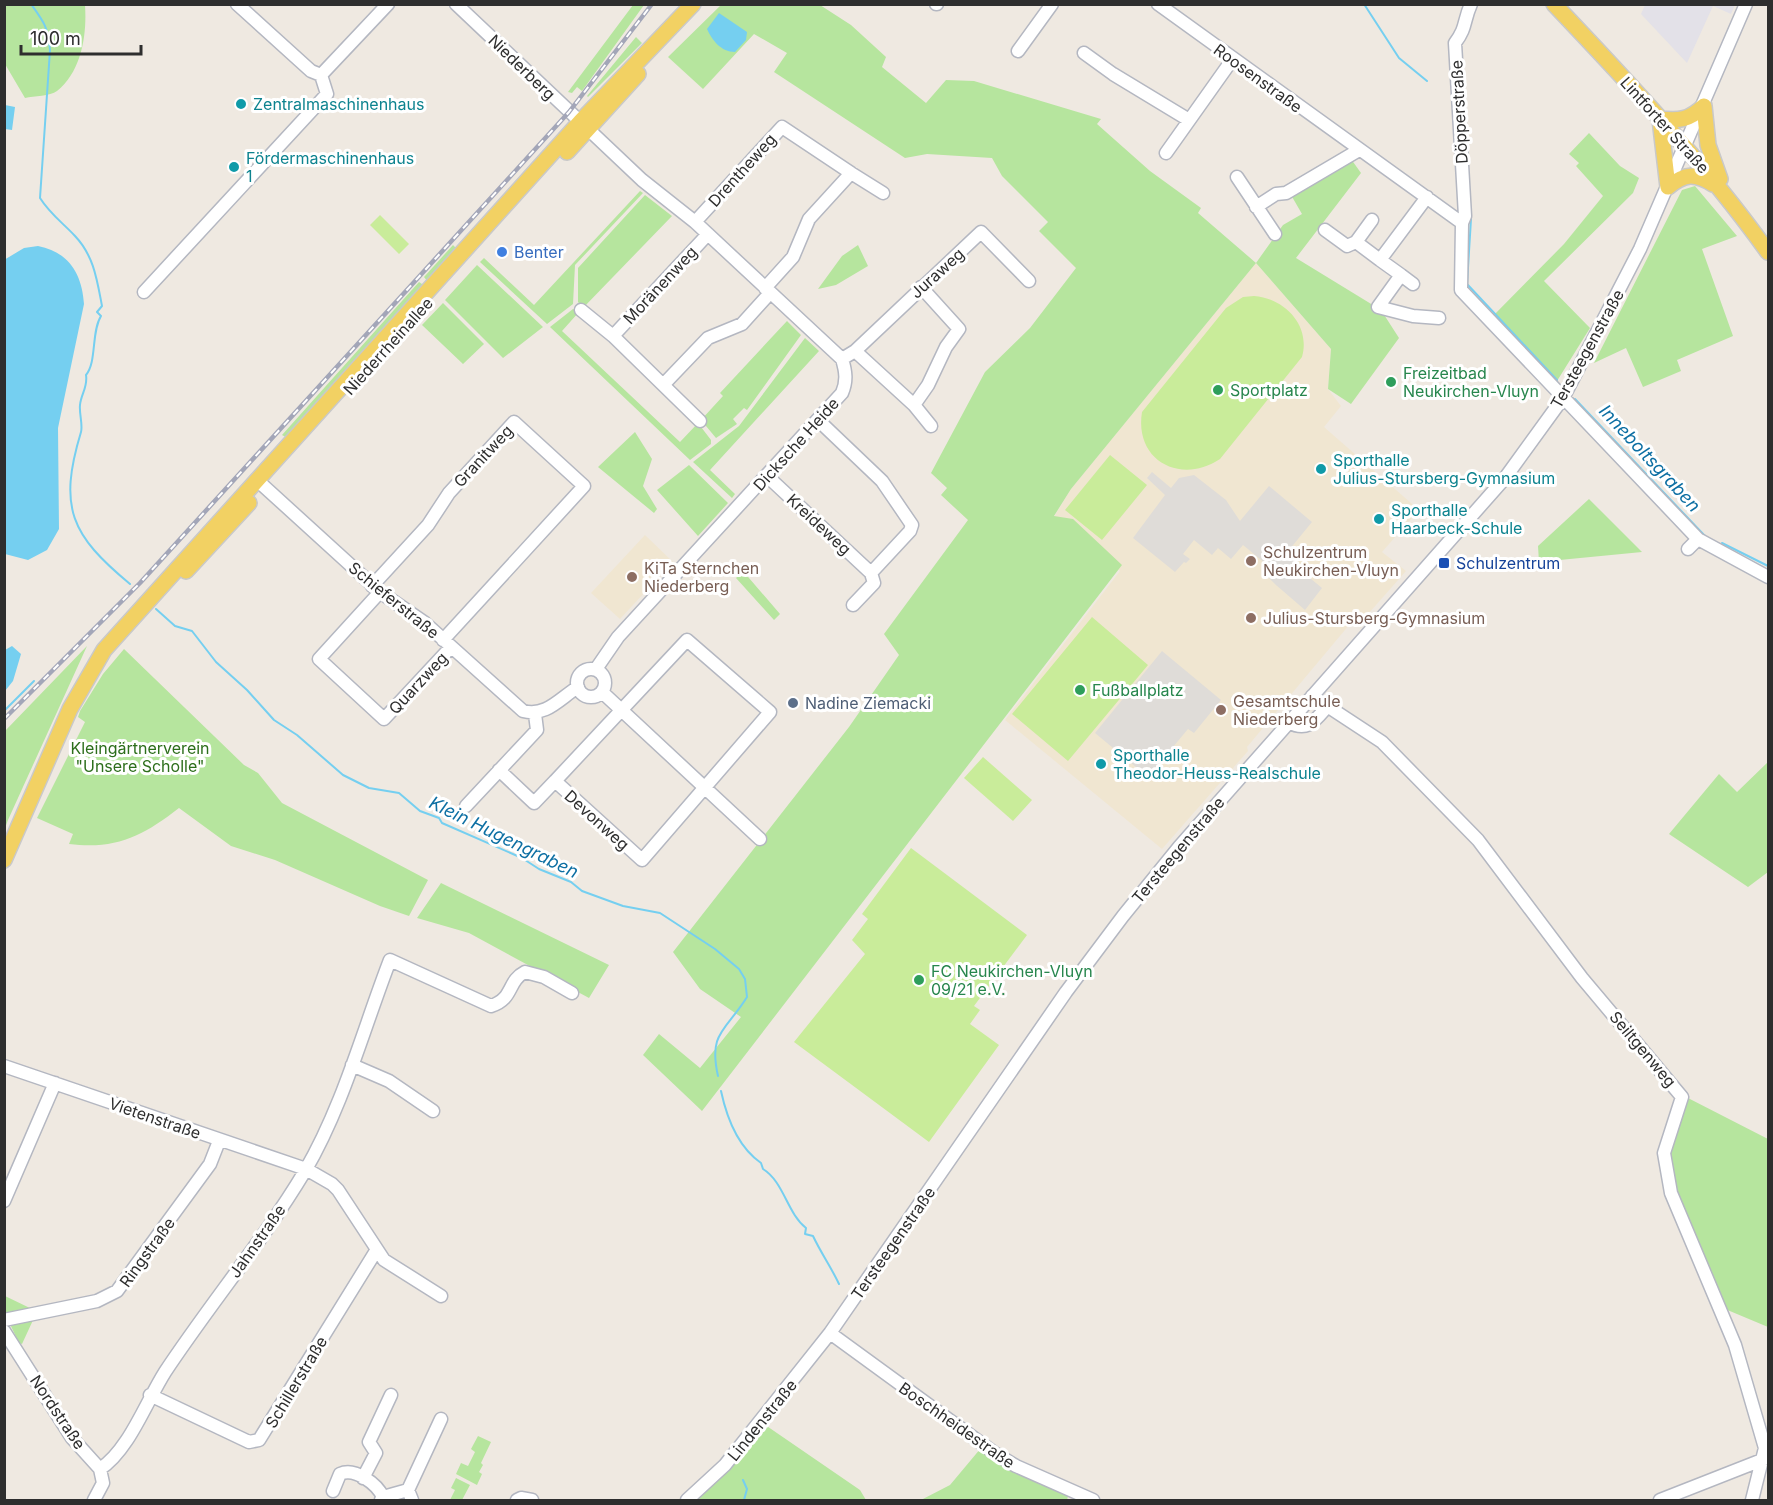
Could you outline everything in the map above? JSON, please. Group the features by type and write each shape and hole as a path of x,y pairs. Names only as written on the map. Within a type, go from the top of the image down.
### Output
{"main road":[{"name":"Niederrheinallee","path":"4,860 79,692 124,637 261,483 416,314 693,4"},
{"name":"Niederrheinallee","path":"584,126 704,4"},
{"name":"Lintforter Straße","path":"1554,4 1687,147 1726,193 1768,252"},
{"path":"1668,187 1660,119 1685,120 1704,106"},
{"path":"1704,106 1708,145 1726,193"},
{"path":"1668,187 1681,177 1694,175 1726,193"}],"street":[{"path":"237,4 311,71 321,75"},
{"path":"321,75 388,4"},
{"name":"Niederberg","path":"456,4 584,126"},
{"path":"1018,51 1052,4"},
{"name":"Roosenstraße","path":"1158,4 1232,60 1462,223"},
{"name":"Döpperstraße","path":"1462,223 1465,216 1455,43 1466,29 1466,16 1471,4"},
{"name":"Tersteegenstraße","path":"830,1333 1073,982 1179,847 1505,478 1563,398 1602,328 1687,147 1746,4"},
{"path":"1084,53 1113,74 1189,120"},
{"path":"1166,153 1232,60"},
{"path":"144,292 327,94 321,75"},
{"path":"584,126 642,180 695,222 842,359"},
{"name":"Drentheweg","path":"695,222 782,127 882,193"},
{"path":"1256,207 1276,194 1286,193 1359,150"},
{"path":"664,384 708,338 742,324 793,257 809,219 851,173"},
{"path":"1237,177 1275,234"},
{"path":"1380,260 1427,197"},
{"path":"1324,230 1347,246 1356,242 1372,220"},
{"path":"1462,223 1461,290 1698,538 1768,577"},
{"name":"Juraweg","path":"842,359 855,351 981,232 1029,281"},
{"name":"Moränenweg","path":"613,336 708,234"},
{"path":"1356,242 1413,284"},
{"path":"1401,275 1378,306 1413,316 1439,318"},
{"path":"914,405 928,385 946,346 959,328 921,287"},
{"name":"Moränenweg","path":"581,310 613,336 700,421"},
{"path":"855,351 914,405 931,426"},
{"name":"Dicksche Heide","path":"578,687 578,679 583,671 596,669 618,637 842,393 846,378 842,359"},
{"path":"818,420 882,481 912,525 910,531 871,573 874,583 853,605"},
{"name":"Granitweg","path":"376,589 428,525 449,493 514,422 584,486 447,644"},
{"name":"Kreideweg","path":"767,476 871,573"},
{"name":"Schieferstraße","path":"261,483 376,589 416,617 522,711 535,714"},
{"path":"1688,549 1698,538"},
{"name":"Quarzweg","path":"376,589 319,659 384,719 447,644"},
{"name":"Devonweg","path":"687,640 770,712 706,789 642,860 555,781 687,640"},
{"path":"596,669 605,679 602,692"},
{"path":"466,806 537,730 535,714 546,711 578,687 589,696 602,692"},
{"path":"602,692 760,839"},
{"name":"Seiltgenweg","path":"1312,696 1326,708 1383,742 1478,840 1582,978 1682,1097 1664,1153 1671,1194 1735,1345 1765,1448 1766,1458 1752,1500"},
{"path":"1288,722 1299,728 1308,726 1326,708"},
{"path":"500,770 534,803 555,781"},
{"name":"Jahnstraße","path":"100,1469 115,1458 150,1395 306,1169 352,1065 390,960 491,1006 503,1001 515,980 525,972 544,977 572,993"},
{"path":"352,1065 389,1081 433,1111"},
{"name":"Vietenstraße","path":"4,1066 306,1169"},
{"path":"4,1201 55,1083"},
{"name":"Ringstraße","path":"4,1320 97,1301 117,1291 210,1164 219,1141"},
{"path":"306,1169 338,1190 384,1260 441,1296"},
{"name":"Schillerstraße","path":"150,1395 249,1442 259,1440 376,1251"},
{"name":"Nordstraße","path":"4,1331 72,1438 100,1469"},
{"name":"Lindenstraße","path":"687,1500 725,1465 830,1333"},
{"name":"Boschheidestraße","path":"830,1333 996,1454 1016,1466 1094,1500"},
{"path":"363,1478 376,1453 369,1442 391,1395"},
{"path":"333,1491 340,1474 345,1472 363,1478 378,1487 382,1499 410,1495 441,1419"},
{"path":"1660,1500 1766,1458"},
{"path":"94,1500 103,1483 100,1469"},
{"path":"517,1500 521,1498 532,1500"}],"shaded area":[{"path":"1645,4 1735,5 1731,14 1713,6 1687,63 1641,14"},
{"name":"Schulzentrum Neukirchen-Vluyn","path":"1256,263 1331,349 1328,389 1341,406 1324,427 1419,510 1382,552 1406,571 1369,613 1355,618 1247,747 1248,751 1162,849 1005,720 1120,571 1054,517 1071,489"},
{"path":"1152,472 1171,488 1179,478 1194,475 1226,500 1240,521 1269,486 1312,522 1289,550 1298,557 1293,564 1322,588 1305,610 1265,574 1271,568 1243,545 1231,559 1218,548 1212,555 1194,540 1183,554 1190,559 1175,572 1133,538 1165,495 1147,478"},
{"name":"KiTa Sternchen Niederberg","path":"645,535 673,562 620,619 591,593"},
{"path":"1162,651 1221,700 1194,733 1188,729 1148,777 1095,733"}],"green space":[{"path":"4,5 85,5 84,40 77,63 65,83 54,93 25,98 5,64"},
{"path":"633,5 644,5 582,91 577,87 572,93 568,92"},
{"path":"721,5 820,5 851,25 886,57 882,67 926,103 946,80 974,81 1101,119 1097,124 1150,171 1201,208 1198,213 1256,263 1071,489 1054,516 1073,519 1122,565 702,1111 643,1055 659,1034 700,1068 741,1017 700,989 673,952 849,727 899,655 884,634 968,520 941,495 947,488 931,473 985,372 1030,328 1076,268 1039,231 1048,222 1002,176 992,158 927,154 905,158 774,72 787,53 754,34 703,89 668,57"},
{"path":"636,37 642,43 588,97 587,96"},
{"path":"1589,133 1620,166 1639,178 1633,193 1544,281 1590,328 1557,381 1492,317 1564,244 1603,196 1576,166 1579,163 1569,154"},
{"path":"1351,159 1361,173 1296,258 1381,310 1399,338 1351,404 1328,389 1331,349 1256,263 1283,225 1302,214 1291,195"},
{"path":"1695,186 1737,236 1702,249 1733,336 1677,360 1681,371 1643,387 1626,348 1594,363 1682,190"},
{"path":"640,191 643,193 575,265 573,304 547,324 480,262 484,258 534,305"},
{"path":"645,195 672,216 583,308 578,302 578,268"},
{"path":"380,215 409,244 399,254 370,225"},
{"path":"453,245 460,252 428,282 424,277"},
{"path":"858,245 868,266 836,285 818,289 842,256"},
{"path":"477,265 543,327 503,358 445,300"},
{"path":"419,282 425,286 289,439 282,435"},
{"name":"Sportplatz","path":"1254,296 1275,302 1293,315 1303,334 1302,357 1220,459 1190,470 1163,464 1145,444 1141,429 1142,412 1226,308 1243,297"},
{"path":"443,303 484,344 463,364 422,325"},
{"path":"573,309 579,312 562,331 680,442 698,423 711,440 711,444 690,460 550,327"},
{"path":"787,321 801,335 747,410 744,408 733,419 737,424 716,438 701,420 723,396 720,393"},
{"path":"805,338 819,351 710,470 735,494 732,498 693,462 739,426"},
{"path":"635,432 652,459 643,486 657,509 654,513 598,467"},
{"path":"1110,455 1147,485 1102,540 1065,510"},
{"path":"689,465 728,503 698,536 657,490"},
{"path":"1589,499 1642,552 1539,562 1538,546"},
{"path":"743,571 780,614 774,620 736,578"},
{"name":"Fußballplatz","path":"1092,617 1148,665 1068,761 1012,714"},
{"path":"87,646 8,820 5,828 5,731"},
{"name":"Kleingärtnerverein \"Unsere Scholle\"","path":"124,649 244,765 258,773 282,803 428,880 409,916 380,906 275,860 231,846 179,808 141,833 115,843 101,845 69,844 73,834 37,818 85,722 78,717 80,711 103,674"},
{"path":"983,757 1032,800 1013,821 964,778"},
{"path":"1768,762 1768,872 1748,887 1669,834 1719,774 1737,792"},
{"name":"FC Neukirchen-Vluyn 09/21 e.V.","path":"911,848 1027,935 974,1006 980,1010 970,1024 999,1045 929,1142 794,1042 865,954 852,940 868,919 862,914"},
{"path":"441,883 609,965 589,998 469,933 417,918"},
{"path":"1686,1097 1768,1139 1768,1327 1725,1309 1676,1193 1669,1152"},
{"path":"5,1296 34,1310 5,1314"},
{"path":"34,1318 22,1344 19,1343 10,1324"},
{"path":"761,1422 860,1490 866,1500 687,1500"},
{"path":"478,1436 491,1442 481,1463 483,1465 479,1472 482,1474 477,1485 456,1474 461,1463 468,1466 475,1452 471,1449"},
{"path":"981,1448 1069,1493 1067,1500 921,1500 950,1485"},
{"path":"456,1478 470,1485 462,1500 450,1500 455,1490 451,1488"}],"water":[{"path":"719,13 747,32 746,40 735,52 725,50 718,45 707,29"},
{"path":"5,105 15,107 12,130 5,129"},
{"path":"38,246 58,253 72,266 80,283 84,304 58,428 59,529 47,550 28,560 5,554 4,260 24,248"},
{"path":"12,646 21,654 13,681 5,691 5,650"}],"waterway":[{"path":"31,4 45,25 50,50 40,198 87,252 94,269 102,306 97,312 101,316 96,330 92,363 86,375 81,401 81,429 74,458 71,501 75,518 94,550 130,584"},
{"name":"Inneboltsgraben","path":"1364,4 1399,58 1427,81"},
{"name":"Inneboltsgraben","path":"1471,219 1467,284 1557,380"},
{"name":"Inneboltsgraben","path":"1575,399 1705,536"},
{"name":"Inneboltsgraben","path":"1722,543 1768,566"},
{"name":"Klein Hugengraben","path":"156,609 175,626 192,631 216,662 247,690 274,720 297,735 343,775 369,788 399,793 420,811 439,818 442,823 522,858 539,869 571,882 582,891 623,906 660,913 715,949 739,969 745,979 747,997 717,1041 715,1050 718,1076"},
{"path":"4,711 34,681"},
{"name":"Klein Hugengraben","path":"721,1091 730,1122 740,1141 781,1189 794,1214 806,1228 805,1234 813,1236 839,1284"},
{"path":"743,1480 747,1489 744,1500"}],"railway":[{"path":"4,719 140,583 569,112 652,4"}],"place":[{"name":"Zentralmaschinenhaus","path":"241,104"},
{"name":"Fördermaschinenhaus 1","path":"234,167"},
{"name":"Benter","path":"502,252"},
{"name":"Freizeitbad Neukirchen-Vluyn","path":"1391,382"},
{"name":"Sportplatz","path":"1218,390"},
{"name":"Sporthalle Julius-Stursberg-Gymnasium","path":"1321,469"},
{"name":"Sporthalle Haarbeck-Schule","path":"1379,519"},
{"name":"Schulzentrum Neukirchen-Vluyn","path":"1251,561"},
{"name":"Schulzentrum","path":"1444,563"},
{"name":"KiTa Sternchen Niederberg","path":"632,577"},
{"name":"Julius-Stursberg-Gymnasium","path":"1251,618"},
{"name":"Fußballplatz","path":"1080,690"},
{"name":"Nadine Ziemacki","path":"793,703"},
{"name":"Gesamtschule Niederberg","path":"1221,710"},
{"name":"Sporthalle Theodor-Heuss-Realschule","path":"1101,764"},
{"name":"FC Neukirchen-Vluyn 09/21 e.V.","path":"919,980"}]}
